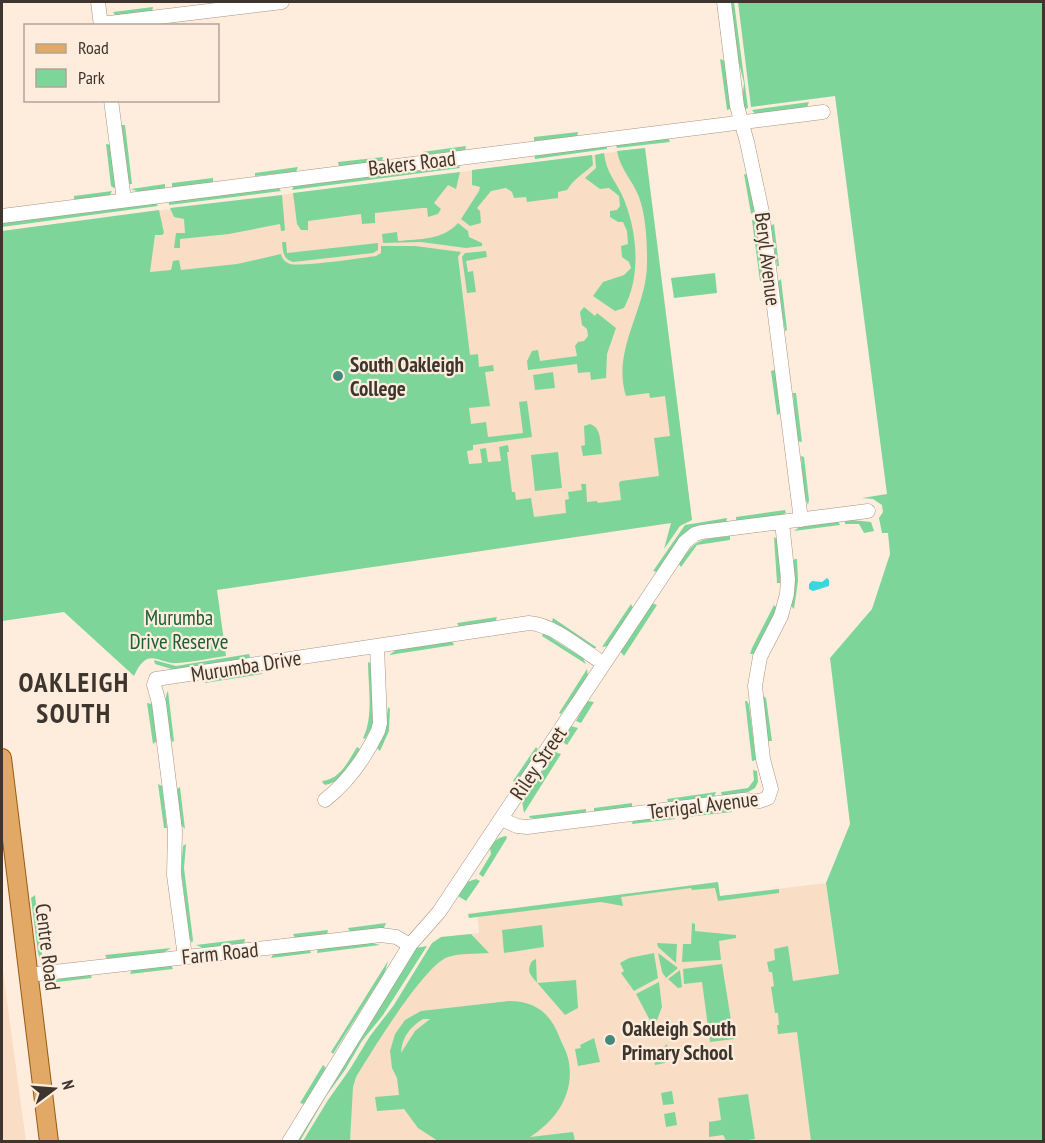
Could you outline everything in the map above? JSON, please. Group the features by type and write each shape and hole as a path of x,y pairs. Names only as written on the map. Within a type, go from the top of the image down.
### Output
{"main road":[{"name":"Centre Road","path":"2,758 4,806 49,1142"}],"street":[{"path":"98,2 101,24"},
{"path":"109,24 282,2"},
{"name":"Beryl Avenue","path":"724,2 737,106 762,212 801,520"},
{"path":"111,102 124,200"},
{"name":"Bakers Road","path":"2,216 823,112"},
{"name":"Riley Street","path":"289,1142 410,945 439,912 690,537 702,532 868,511"},
{"name":"Terrigal Avenue","path":"501,819 511,824 527,827 743,800 760,801 768,798 771,789 763,759 755,686 759,657 781,616 787,594 788,579 782,522"},
{"name":"Murumba Drive","path":"185,957 174,875 175,830 159,703 154,685 156,679 520,624 536,624 549,628 604,664"},
{"path":"325,800 350,778 378,731 380,723 377,646"},
{"name":"Farm Road","path":"28,975 381,935 396,937 410,945"}],"shaded area":[{"name":"South Oakleigh College","path":"645,148 692,520 2,621 2,231"},
{"name":"Oakleigh South Primary School","path":"718,882 720,896 826,883 862,1141 309,1142 432,943 441,937 479,933 477,913"},
{"path":"2,964 26,1141 2,1141"}],"green space":[{"path":"730,2 734,2 748,108 745,109 742,100 744,83 735,47"},
{"path":"738,2 1043,2 1043,1141 811,1141 797,1032 778,1034 778,1013 775,1013 771,987 774,986 772,972 769,972 767,962 775,960 774,949 788,946 793,981 839,974 826,883 850,824 830,658 872,609 890,554 888,533 882,533 879,518 883,512 882,505 873,499 862,498 887,494 835,96 751,107"},
{"path":"153,7 152,12 116,16 113,12"},
{"path":"720,59 725,61 731,105 727,110"},
{"path":"809,102 807,107 755,114 752,110"},
{"path":"120,125 125,125 132,184 128,184"},
{"path":"578,132 577,137 534,141 534,137"},
{"path":"668,137 670,142 617,148 616,145"},
{"path":"106,144 111,145 116,186 114,188 111,186"},
{"path":"466,146 465,151 422,155 422,152"},
{"path":"607,146 607,149 535,159 534,154"},
{"name":"South Oakleigh College","path":"645,148 692,520 680,526 664,549 671,523 217,590 226,656 178,663 153,658 144,661 134,676 64,612 2,621 2,231 159,210 164,233 155,235 150,272 171,270 173,261 179,260 181,270 237,264 281,254 284,260 296,265 332,262 376,256 381,253 381,246 415,246 461,252 458,257 470,355 478,354 479,367 493,365 494,371 485,372 490,406 469,408 471,424 486,422 488,437 523,433 519,402 527,401 532,437 473,445 473,450 467,451 469,464 482,463 480,449 486,448 488,462 501,461 499,447 508,445 512,492 515,492 516,500 531,498 534,517 566,513 565,500 569,499 568,492 582,490 581,484 586,484 587,502 597,501 598,503 621,500 619,483 621,481 659,476 654,438 670,436 665,396 650,398 649,393 626,396 623,379 626,345 646,278 647,253 646,229 641,205 617,151"},
{"path":"604,153 609,171 627,208 634,237 635,266 630,295 624,308 615,311 593,296 603,282 624,275 631,268 629,262 622,257 621,246 628,244 627,231 623,222 610,217 610,211 617,210 620,206 619,196 609,188 600,189 585,178 596,168 595,155"},
{"path":"592,155 593,165 567,190 558,192 558,198 527,202 526,197 514,198 512,192 506,188 491,191 477,208 480,211 481,223 470,226 461,219 480,187 472,185 472,170"},
{"path":"383,157 382,161 339,167 338,162"},
{"path":"458,164 460,168 292,190 294,185"},
{"path":"298,167 296,172 255,176 255,173"},
{"path":"460,172 456,189 448,185 434,203 441,209 438,214 428,217 427,208 422,208 375,213 375,223 362,224 361,214 308,221 308,230 301,230 297,224 293,193"},
{"path":"744,174 748,175 755,211 751,214"},
{"path":"213,178 213,183 172,188 172,183"},
{"path":"165,184 165,189 140,192 131,189"},
{"path":"278,187 281,191 169,205 169,202"},
{"path":"112,191 110,195 74,199 74,196"},
{"path":"282,195 285,230 283,231 281,231 280,224 229,234 180,239 180,248 174,248 176,233 185,233 184,219 174,217 170,208"},
{"path":"155,202 158,206 2,227 2,222"},
{"path":"752,220 756,222 764,280 760,281"},
{"path":"458,223 468,231 469,237 482,243 482,246 466,248 421,242 383,243 382,234 397,232 398,241 423,239 445,233"},
{"path":"774,224 779,266 777,266 770,226"},
{"path":"282,242 286,242 287,253 378,243 378,250 373,253 293,262 285,257"},
{"path":"486,251 487,257 466,261 468,272 473,271 476,292 467,293 462,257 465,253"},
{"path":"715,273 717,293 674,298 671,278"},
{"path":"781,279 787,330 785,331 777,282"},
{"path":"584,307 595,316 597,313 616,328 607,354 606,378 591,380 590,372 578,373 577,364 528,370 527,361 532,351 538,350 540,361 577,356 575,346 588,336 587,329 582,325 580,312"},
{"path":"775,370 781,413 777,415 771,371"},
{"path":"553,372 555,388 535,390 533,375"},
{"path":"793,393 796,393 802,442 797,441"},
{"path":"590,424 599,432 602,454 583,456 581,446 585,445 584,426"},
{"path":"558,452 562,488 535,491 531,455"},
{"path":"801,456 804,457 808,505 804,495"},
{"path":"785,510 786,513 779,516 736,522 736,517"},
{"path":"727,518 726,523 690,529 680,538 657,572 653,571 685,525"},
{"path":"838,521 840,525 794,531 801,526"},
{"path":"845,521 871,522 874,531 864,533 859,524 845,524"},
{"path":"730,536 730,540 697,545 681,567 679,564 690,549 700,541"},
{"path":"774,537 777,539 780,552 780,583 777,583"},
{"path":"797,559 798,581 794,609 791,606 794,593 793,561"},
{"path":"652,603 657,605 624,656 620,651"},
{"path":"631,604 633,608 608,646 602,647"},
{"path":"774,605 777,608 754,654 750,654 752,648"},
{"path":"497,617 495,622 459,627 457,623"},
{"path":"553,618 596,648 590,648 552,622"},
{"path":"543,634 583,658 586,664 542,636"},
{"path":"452,641 454,645 389,655 396,650"},
{"path":"249,654 248,659 175,670 155,664 154,660 176,666"},
{"path":"368,662 372,671 373,725 365,739 363,738 370,701"},
{"path":"587,669 588,677 561,714 559,713"},
{"path":"260,671 262,674 205,683 207,679"},
{"path":"168,691 174,741 172,742 167,723 166,695"},
{"path":"763,696 766,698 772,741 767,741"},
{"path":"587,701 594,702 581,723 576,721"},
{"path":"745,701 749,705 756,760 752,761"},
{"path":"147,703 152,704 157,741 153,744"},
{"path":"388,707 390,709 389,731 380,751 377,748 385,733"},
{"path":"571,726 578,728 567,745 561,741"},
{"path":"357,747 360,749 342,776 325,785 322,781 329,780 339,773"},
{"path":"536,747 539,751 517,784 513,781"},
{"path":"555,752 561,754 524,813 522,801"},
{"path":"753,770 757,771 758,782 755,788 748,792 722,796 721,792 748,788 754,780"},
{"path":"158,784 162,786 167,828 164,828"},
{"path":"180,787 185,829 181,825 176,790"},
{"path":"716,792 714,797 668,802 667,799"},
{"path":"632,803 632,807 594,812 594,808"},
{"path":"729,808 732,812 687,817 688,813"},
{"path":"586,809 586,813 536,819 529,816"},
{"path":"673,815 675,819 632,824 633,820"},
{"path":"506,836 507,838 483,877 479,874 491,854 490,848 496,840"},
{"path":"186,844 184,868 192,943 189,937 181,869 183,846"},
{"path":"476,879 480,881 466,901 458,896 467,882"},
{"path":"718,882 720,896 779,889 779,893 718,901 715,888 692,890 691,888 621,897 623,906 601,902 469,918 468,914"},
{"path":"35,895 43,961 38,953 31,898"},
{"path":"386,923 384,928 350,932 348,928"},
{"path":"692,923 695,924 695,931 736,935 736,938 719,941 721,960 682,962 683,944 691,944"},
{"path":"542,925 544,947 504,953 502,930"},
{"path":"328,930 327,934 295,938 293,934"},
{"path":"471,934 489,953 463,954 448,957 438,963 412,992 356,1077 353,1087 350,1141 303,1141 370,1036 394,1005 432,943 441,937"},
{"path":"245,939 244,944 203,948 196,945"},
{"path":"368,942 380,945 317,953 318,948"},
{"path":"657,943 677,944 676,963 658,947"},
{"path":"427,946 383,1015 362,1041 326,1096 300,1141 297,1142 416,948"},
{"path":"171,948 163,953 107,959 105,955"},
{"path":"309,949 311,953 271,958 274,953"},
{"path":"654,953 658,978 634,991 621,973 624,971 620,963 629,958"},
{"path":"658,953 678,968 666,978 662,972"},
{"path":"536,959 537,983 529,970 532,961"},
{"path":"388,961 385,972 333,1054 331,1052"},
{"path":"722,964 734,1039 710,1042 702,982 684,984 683,969"},
{"path":"171,965 173,969 130,974 132,969"},
{"path":"680,970 682,987 678,988 668,979"},
{"path":"90,974 92,978 48,983 48,981"},
{"path":"576,980 578,1008 565,1015 537,983"},
{"path":"659,982 662,1007 654,1028 636,994"},
{"path":"509,1001 527,1003 546,1015 566,1052 570,1070 569,1082 567,1093 556,1113 530,1137 573,1132 575,1141 438,1141 418,1128 404,1109 377,1111 375,1097 399,1095 390,1051 395,1034 405,1020 421,1011","holes":["423,1019 430,1019 415,1031 401,1053 405,1037 414,1025"]},
{"path":"594,1038 600,1062 578,1066 575,1049 581,1048 580,1045"},
{"path":"667,1044 669,1056 665,1063 655,1065 654,1058"},
{"path":"323,1065 326,1068 304,1104 300,1103"},
{"path":"672,1091 674,1104 663,1105 661,1093"},
{"path":"748,1094 755,1139 727,1142 723,1135 709,1137 709,1122 721,1120 718,1098"},
{"path":"675,1112 677,1125 666,1127 664,1114"}],"water":[{"path":"827,578 829,586 813,591 809,589 812,581 822,582"}],"place":[{"name":"South Oakleigh College","path":"338,376"},
{"name":"Oakleigh South Primary School","path":"610,1040"}],"district":[{"name":"OAKLEIGH SOUTH","path":"74,698"}],"park label":[{"name":"Murumba Drive Reserve","path":"179,629"}]}
